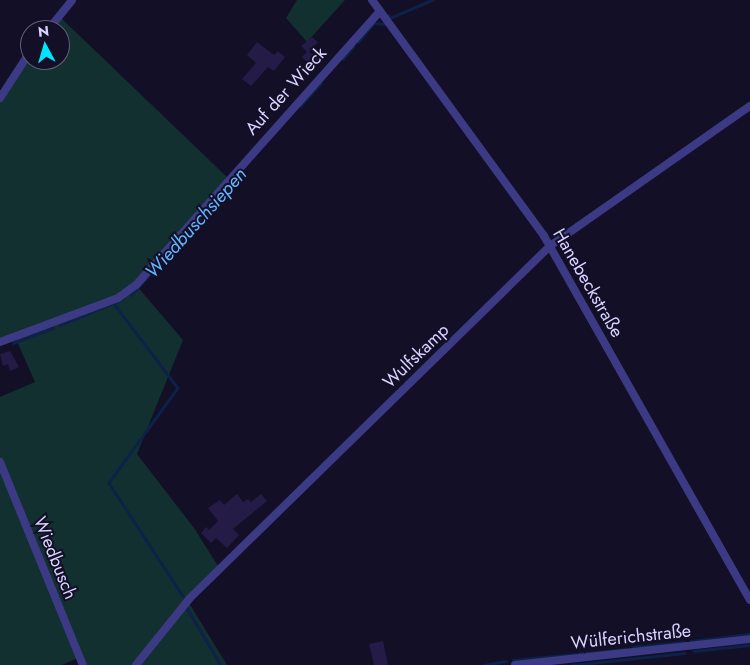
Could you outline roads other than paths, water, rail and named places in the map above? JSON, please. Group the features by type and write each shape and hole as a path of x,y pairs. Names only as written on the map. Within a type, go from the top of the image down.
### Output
{"street":[{"path":"56,20 72,0"},
{"name":"Hanebeckstraße","path":"372,0 550,246 750,600"},
{"name":"Auf der Wieck","path":"0,342 126,294 380,11"},
{"path":"0,98 20,67"},
{"name":"Wulfskamp","path":"136,665 190,598 550,246 750,106"},
{"name":"Wiedbusch","path":"0,462 83,665"},
{"name":"Wülferichstraße","path":"514,665 750,639"}],"waterway":[{"path":"389,15 390,18 432,0"},
{"name":"Wiedbuschsiepen","path":"358,42 374,23 384,24"},
{"name":"Wiedbuschsiepen","path":"343,59 353,47"},
{"name":"Wiedbuschsiepen","path":"300,106 321,83"},
{"name":"Wiedbuschsiepen","path":"131,295 231,184"},
{"path":"60,325 123,299"},
{"name":"Wiedbuschsiepen","path":"115,305 178,388 109,483 183,596"},
{"path":"13,343 53,328"},
{"name":"Wiedbuschsiepen","path":"187,608 221,665"},
{"path":"691,641 750,634"},
{"path":"633,647 684,642"},
{"name":"Wiedbuschsiepen","path":"694,651 750,645"},
{"path":"513,660 625,649"},
{"name":"Wiedbuschsiepen","path":"572,665 684,653"},
{"path":"484,665 506,661"}]}
